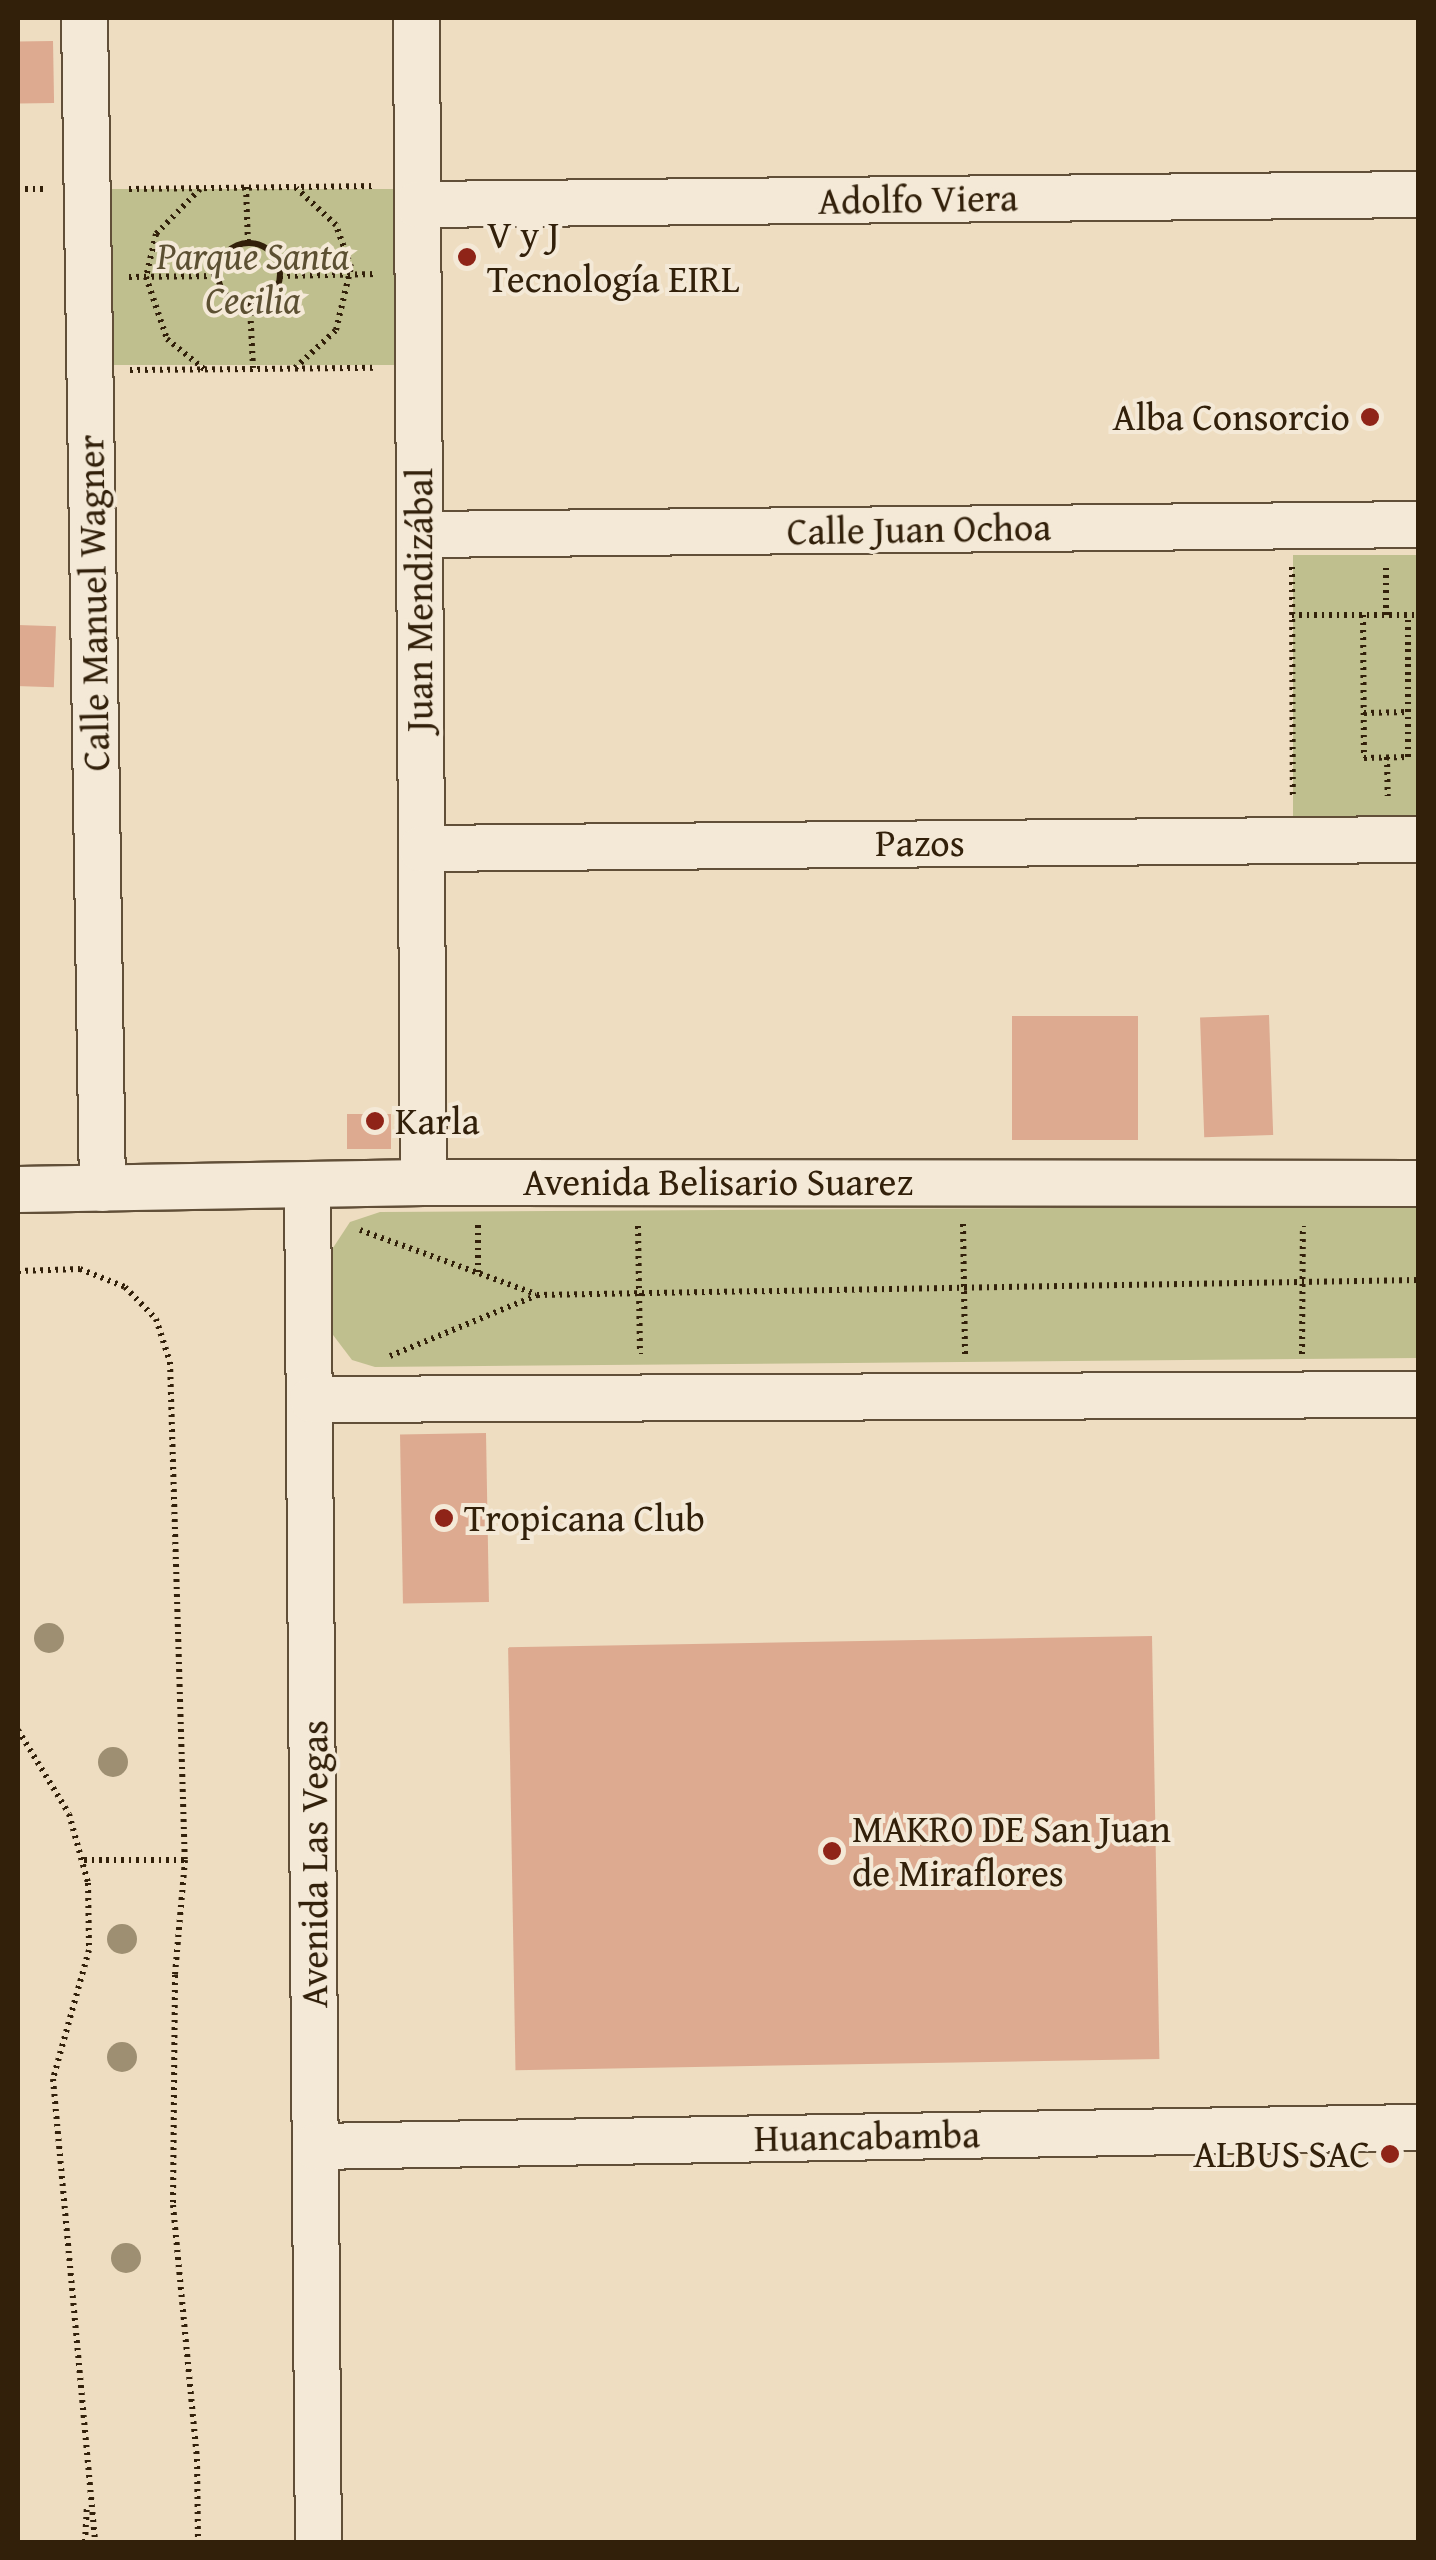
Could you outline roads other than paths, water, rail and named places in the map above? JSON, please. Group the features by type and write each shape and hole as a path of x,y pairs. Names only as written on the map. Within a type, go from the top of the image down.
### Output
{"street":[{"name":"Calle Manuel Wagner","path":"84,18 102,1188"},
{"name":"Juan Mendizábal","path":"416,18 423,1182"},
{"name":"Adolfo Viera","path":"417,195 1418,194"},
{"name":"Calle Juan Ochoa","path":"419,534 1418,524"},
{"name":"Pazos","path":"421,848 1294,840 1403,828"},
{"name":"Avenida Belisario Suarez","path":"18,1189 423,1182 1418,1183"},
{"name":"Avenida Las Vegas","path":"307,1185 312,1399 318,2542"},
{"path":"312,1399 1418,1394"},
{"name":"Huancabamba","path":"316,2146 1418,2127"}],"place":[{"name":"V y J Tecnología EIRL","path":"467,257"},
{"name":"Alba Consorcio","path":"1370,417"},
{"name":"Karla","path":"375,1121"},
{"name":"Tropicana Club","path":"444,1518"},
{"name":"MAKRO DE San Juan de Miraflores","path":"832,1851"},
{"name":"ALBUS SAC","path":"1390,2154"}],"park label":[{"name":"Parque Santa Cecilia","path":"253,278"}]}
